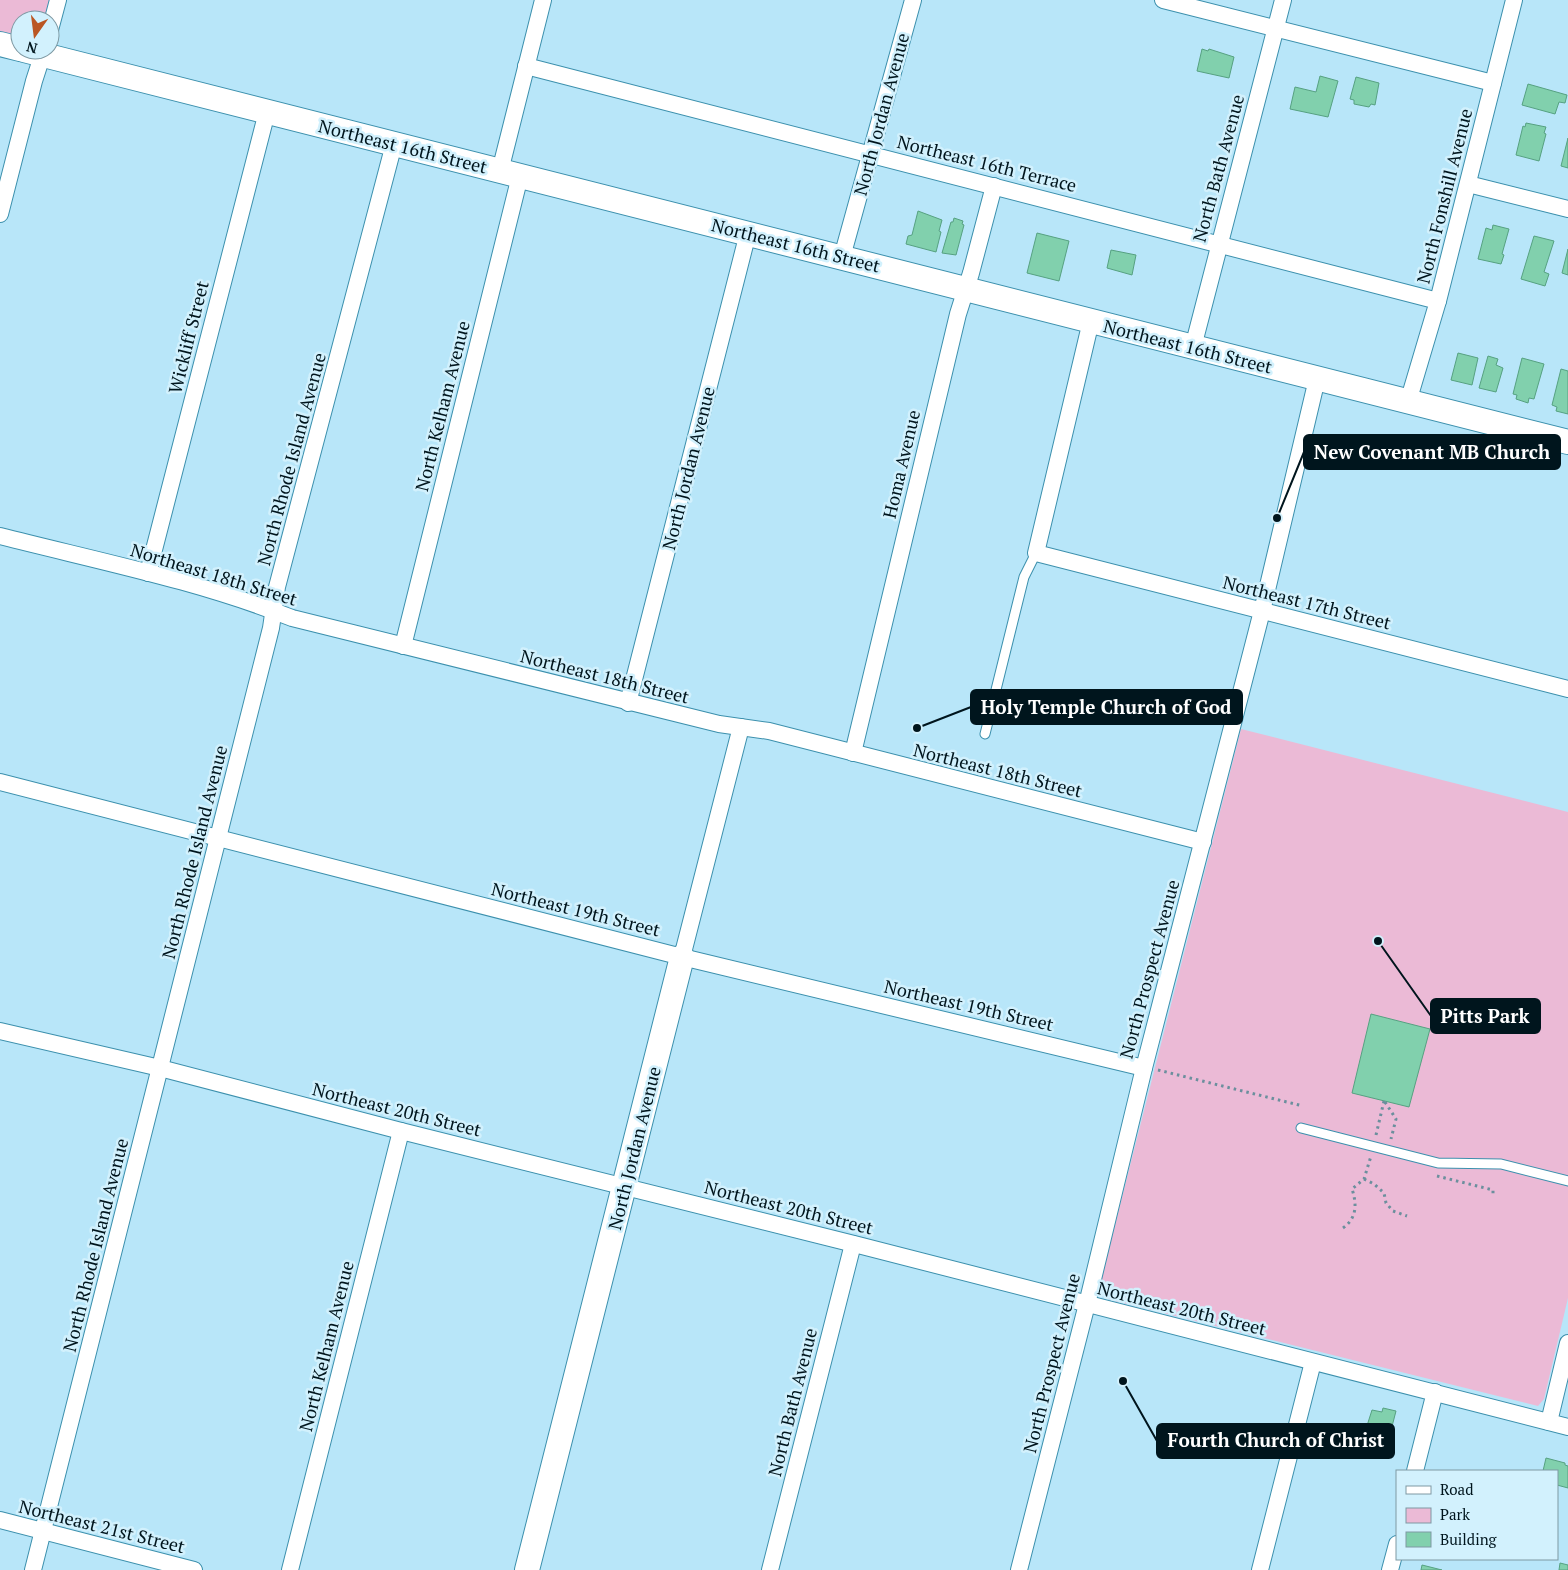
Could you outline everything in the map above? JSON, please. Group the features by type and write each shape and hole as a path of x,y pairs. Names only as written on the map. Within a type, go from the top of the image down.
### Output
{"street":[{"name":"North Kelham Avenue","path":"404,646 510,173 526,66 543,0"},
{"name":"North Jordan Avenue","path":"842,257 913,0"},
{"path":"1163,0 1493,83"},
{"name":"North Bath Avenue","path":"1193,347 1283,0"},
{"name":"North Fonshill Avenue","path":"1408,402 1438,301 1514,0"},
{"name":"Northeast 16th Street","path":"60,58 1568,442"},
{"path":"0,214 34,81 33,60"},
{"name":"Northeast 16th Terrace","path":"526,66 1438,301"},
{"name":"Wickliff Street","path":"148,573 267,112"},
{"name":"North Rhode Island Avenue","path":"33,1570 272,628 277,587 361,276 394,144"},
{"path":"1468,184 1568,209"},
{"name":"Homa Avenue","path":"853,753 958,314 994,186"},
{"name":"North Jordan Avenue","path":"628,703 748,233"},
{"path":"1036,553 1091,321"},
{"name":"North Prospect Avenue","path":"1019,1570 1087,1304 1144,1068 1262,611 1317,379"},
{"name":"Northeast 18th Street","path":"0,536 148,573 249,602 292,618 628,703 719,724 769,731 1203,842"},
{"name":"Northeast 17th Street","path":"1036,553 1568,689"},
{"name":"North Jordan Avenue","path":"527,1570 741,727"},
{"name":"Northeast 19th Street","path":"0,782 682,957 1144,1068"},
{"name":"Northeast 20th Street","path":"0,1030 160,1068 401,1131 853,1244 1568,1427"},
{"name":"North Kelham Avenue","path":"290,1570 401,1131"},
{"name":"North Bath Avenue","path":"770,1570 853,1244"},
{"path":"1549,1422 1568,1343"},
{"path":"1260,1570 1314,1362"},
{"path":"1415,1470 1435,1392"},
{"name":"Northeast 21st Street","path":"0,1520 194,1570"},
{"path":"1390,1570 1396,1548"}],"lane":[{"path":"985,734 1024,577 1036,553"},
{"path":"1301,1128 1435,1162 1501,1164 1568,1181"}],"path":[{"path":"1144,1068 1303,1106"},
{"path":"1379,1122 1384,1101 1396,1119 1394,1125"},
{"path":"1435,1162 1432,1175 1493,1190 1493,1194"},
{"path":"1344,1228 1353,1218 1356,1208 1352,1189 1364,1180 1367,1170"},
{"path":"1364,1180 1374,1184 1384,1193 1386,1204 1393,1211 1407,1216"}],"green space":[{"path":"0,0 49,0 47,10 10,10 10,38 0,35"},
{"path":"1241,729 1568,812 1568,1298 1544,1399 1538,1406 1111,1300 1100,1293 1100,1284"}],"building":[{"path":"1202,49 1208,51 1209,49 1234,57 1229,78 1197,71"},
{"path":"1320,76 1338,81 1328,117 1290,109 1295,87 1316,92"},
{"path":"1356,77 1379,83 1375,105 1371,104 1369,107 1354,104 1354,100 1350,99"},
{"path":"1528,84 1567,95 1565,103 1559,102 1555,114 1522,105"},
{"path":"1526,123 1546,127 1539,161 1516,155 1523,126 1525,127"},
{"path":"1568,138 1568,168 1561,166"},
{"path":"918,211 942,220 936,252 906,244 908,236 912,235"},
{"path":"954,218 963,221 962,224 964,225 956,255 942,253 951,222 953,222"},
{"path":"1493,225 1509,229 1501,264 1478,259 1486,228 1492,230"},
{"path":"1037,233 1069,241 1059,281 1027,273"},
{"path":"1534,236 1554,241 1544,272 1549,274 1545,286 1521,279"},
{"path":"1568,249 1568,275 1562,273"},
{"path":"1111,250 1136,255 1132,275 1107,268"},
{"path":"1458,353 1478,358 1472,385 1451,380"},
{"path":"1488,356 1498,359 1496,365 1503,368 1496,392 1479,388"},
{"path":"1522,358 1544,364 1534,399 1529,398 1528,403 1516,399 1517,395 1513,394"},
{"path":"1561,369 1568,371 1568,414 1556,411 1557,407 1552,405"},
{"path":"1371,1014 1430,1029 1409,1107 1352,1093"},
{"path":"1383,1408 1396,1411 1389,1438 1393,1438 1390,1448 1380,1446 1379,1450 1359,1444 1372,1410 1382,1412"},
{"path":"1546,1458 1565,1463 1568,1466 1568,1488 1558,1485 1558,1470 1543,1470"},
{"path":"1560,1563 1568,1565 1568,1570 1559,1570"},
{"path":"1422,1565 1442,1570 1421,1570"}],"place":[{"name":"New Covenant MB Church","path":"1277,518"},
{"name":"Holy Temple Church of God","path":"917,728"},
{"name":"Pitts Park","path":"1378,941"},
{"name":"Fourth Church of Christ","path":"1123,1381"}]}
